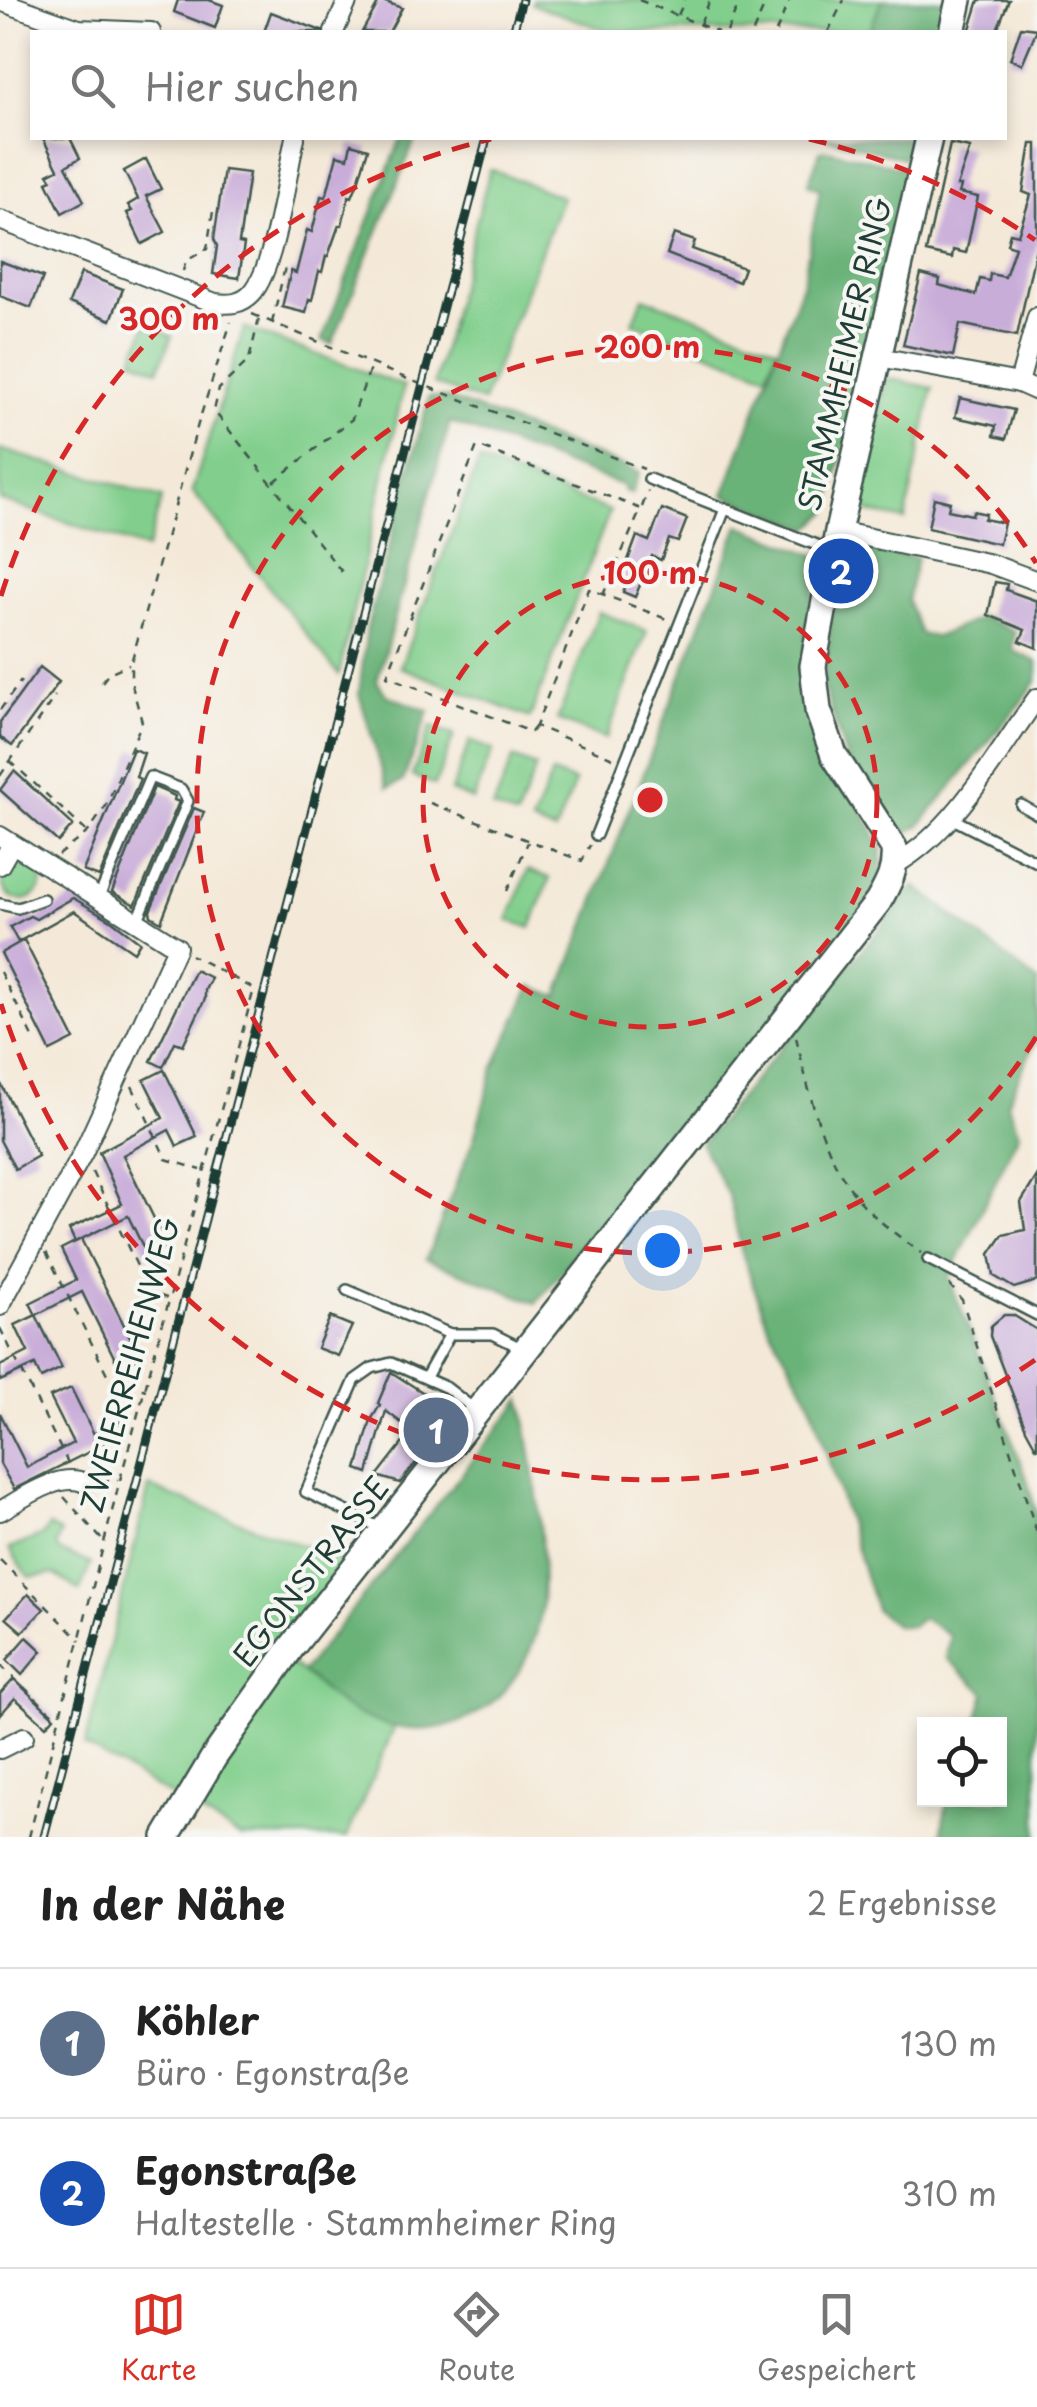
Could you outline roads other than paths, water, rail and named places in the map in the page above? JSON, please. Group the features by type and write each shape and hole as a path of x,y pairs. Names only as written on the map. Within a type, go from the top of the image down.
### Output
{"street":[{"path":"335,30 348,0"},
{"path":"952,30 959,0"},
{"path":"0,2 79,29 103,30"},
{"path":"0,220 215,303 235,304 253,292 267,261 295,140"},
{"name":"STAMMHEIMER RING","path":"896,864 894,848 884,830 834,755 818,710 813,666 836,541 929,140"},
{"path":"1019,384 1037,317"},
{"path":"879,357 1019,384 1037,391"},
{"path":"836,541 991,564 1037,581"},
{"name":"EGONSTRASSE","path":"166,1837 250,1704 878,902 896,864 922,846 950,818 1037,698"},
{"path":"0,866 6,840 176,947 83,1152 0,1306"},
{"path":"0,1511 52,1484 81,1481"},
{"path":"0,1749 24,1736"}],"lane":[{"path":"650,480 725,510 836,541"},
{"path":"596,835 725,510"},
{"path":"98,900 150,777 180,789 188,801 137,922"},
{"path":"1021,806 1037,814"},
{"path":"950,818 1037,862"},
{"path":"0,904 18,908 44,899"},
{"path":"928,1258 1037,1314"},
{"path":"347,1290 450,1334 493,1334 526,1350"},
{"path":"426,1377 450,1334"},
{"path":"385,1531 306,1492 354,1380 372,1368 391,1363 447,1388 478,1412"}],"railway":[{"path":"514,30 522,0"},
{"path":"44,1837 486,140"}],"place":[{"name":"Egonstraße","path":"841,571"},
{"name":"Köhler","path":"436,1430"}]}
